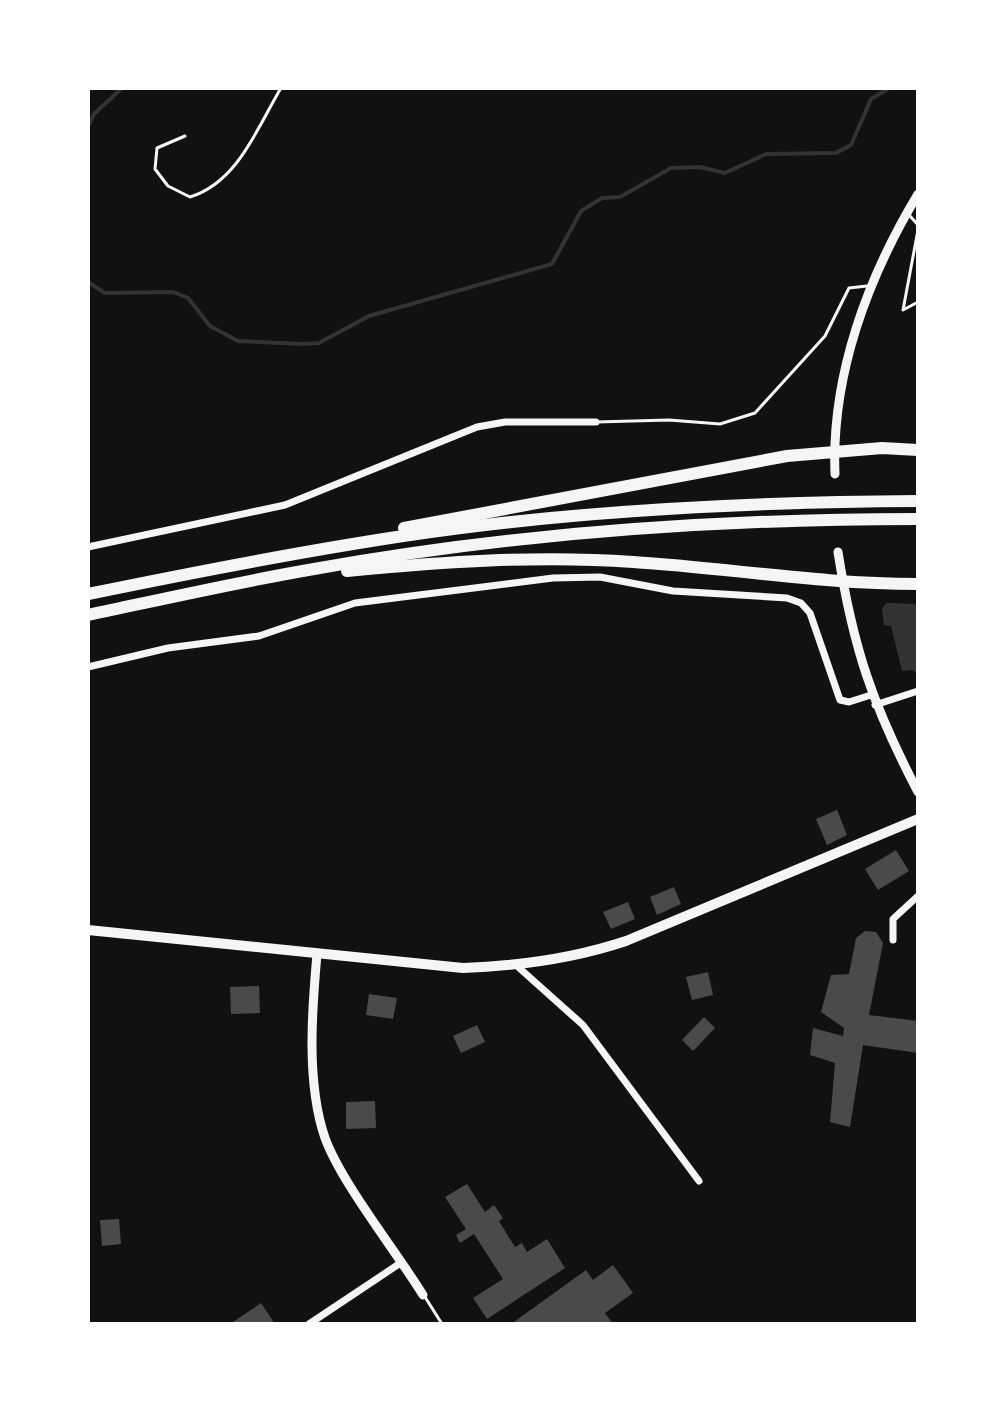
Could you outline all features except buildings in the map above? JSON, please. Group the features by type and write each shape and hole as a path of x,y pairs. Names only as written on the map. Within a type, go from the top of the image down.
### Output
{"highway":[{"path":"88,594 500,507 716,467 834,451 918,450"},
{"path":"263,559 411,535 522,522 852,501 918,501"},
{"path":"88,615 315,568 527,539 656,528 918,519"},
{"path":"223,587 409,565 550,559 717,568 843,584 918,584"}],"main road":[{"path":"88,930 463,968 517,966 594,951 626,941 918,819"}],"street":[{"path":"835,474 834,451 852,339 871,286 918,194"},
{"path":"88,547 285,505 477,427 505,422 596,422"},
{"path":"838,552 849,621 873,700 918,792"},
{"path":"88,667 168,648 259,636 355,603 578,576 673,591 737,592 787,598 801,603 810,613 840,700 873,700 918,691"},
{"path":"893,940 893,919 918,896"},
{"path":"317,954 311,1019 325,1137 338,1164 423,1295"},
{"path":"517,966 583,1025 699,1181"},
{"path":"309,1324 402,1262"}],"lane":[{"path":"185,136 157,148 155,169 168,186 190,197 208,191 240,160 281,88"},
{"path":"907,212 918,228 903,310 918,302"},
{"path":"596,422 669,420 720,424 755,413 825,336 849,288 871,286"},
{"path":"423,1295 442,1324"}],"shaded area":[{"path":"886,603 918,604 918,674 912,670 902,671 891,626 884,625 882,609"}],"waterway":[{"path":"88,127 94,114 122,88"},
{"path":"88,282 105,293 173,292 188,298 210,326 238,341 319,343 369,316 552,264 581,211 602,198 620,197 671,168 700,167 725,173 766,154 836,153 851,145 871,99 889,88"},
{"path":"88,222 88,244"}]}
